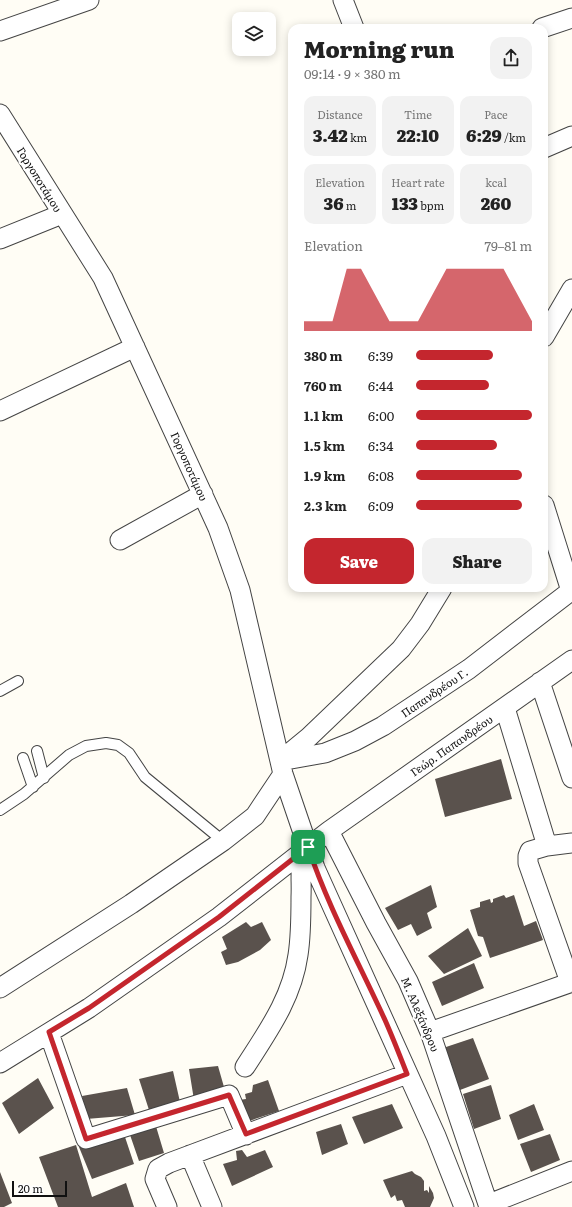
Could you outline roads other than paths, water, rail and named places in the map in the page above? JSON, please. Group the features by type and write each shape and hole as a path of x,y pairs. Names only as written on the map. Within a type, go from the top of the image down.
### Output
{"street":[{"path":"0,31 90,0"},
{"path":"343,0 352,24"},
{"path":"548,26 572,18"},
{"name":"Γοργοποτάμου","path":"0,114 103,278 218,528 240,590 281,767 308,847"},
{"path":"548,146 572,136"},
{"path":"0,239 62,214"},
{"path":"548,330 572,289"},
{"path":"0,411 135,347"},
{"path":"120,540 203,494"},
{"path":"548,518 571,590"},
{"name":"Παπανδρέου Γ.","path":"281,767 325,753 355,741 383,726 470,669 571,590"},
{"path":"0,988 131,904 223,841 255,816 281,767 309,737 401,649 420,624 440,592"},
{"name":"Γεώρ. Παπανδρέου","path":"0,1063 89,1008 219,917 329,831 572,660"},
{"path":"540,682 572,778"},
{"path":"505,708 547,846"},
{"name":"Μ. Αλεξάνδρου","path":"329,831 376,923 408,980 430,1032 489,1206"},
{"path":"430,1032 571,982 528,863 528,856 530,851 547,846 572,843"},
{"path":"245,1067 279,1013 294,974 300,931 300,871 303,857 308,847"},
{"path":"308,847 315,868 338,922 385,1020 407,1074 436,1136 464,1207"},
{"path":"49,1032 86,1139 229,1095 246,1134"},
{"path":"167,1207 155,1179 158,1169 190,1155 407,1074"},
{"path":"190,1155 212,1207"},
{"path":"489,1206 572,1171"}],"lane":[{"path":"0,690 18,681"},
{"path":"0,810 33,787 69,755 86,746 106,743 118,745 129,753 145,777 223,841"},
{"path":"37,751 44,778"},
{"path":"23,758 33,787"}]}
